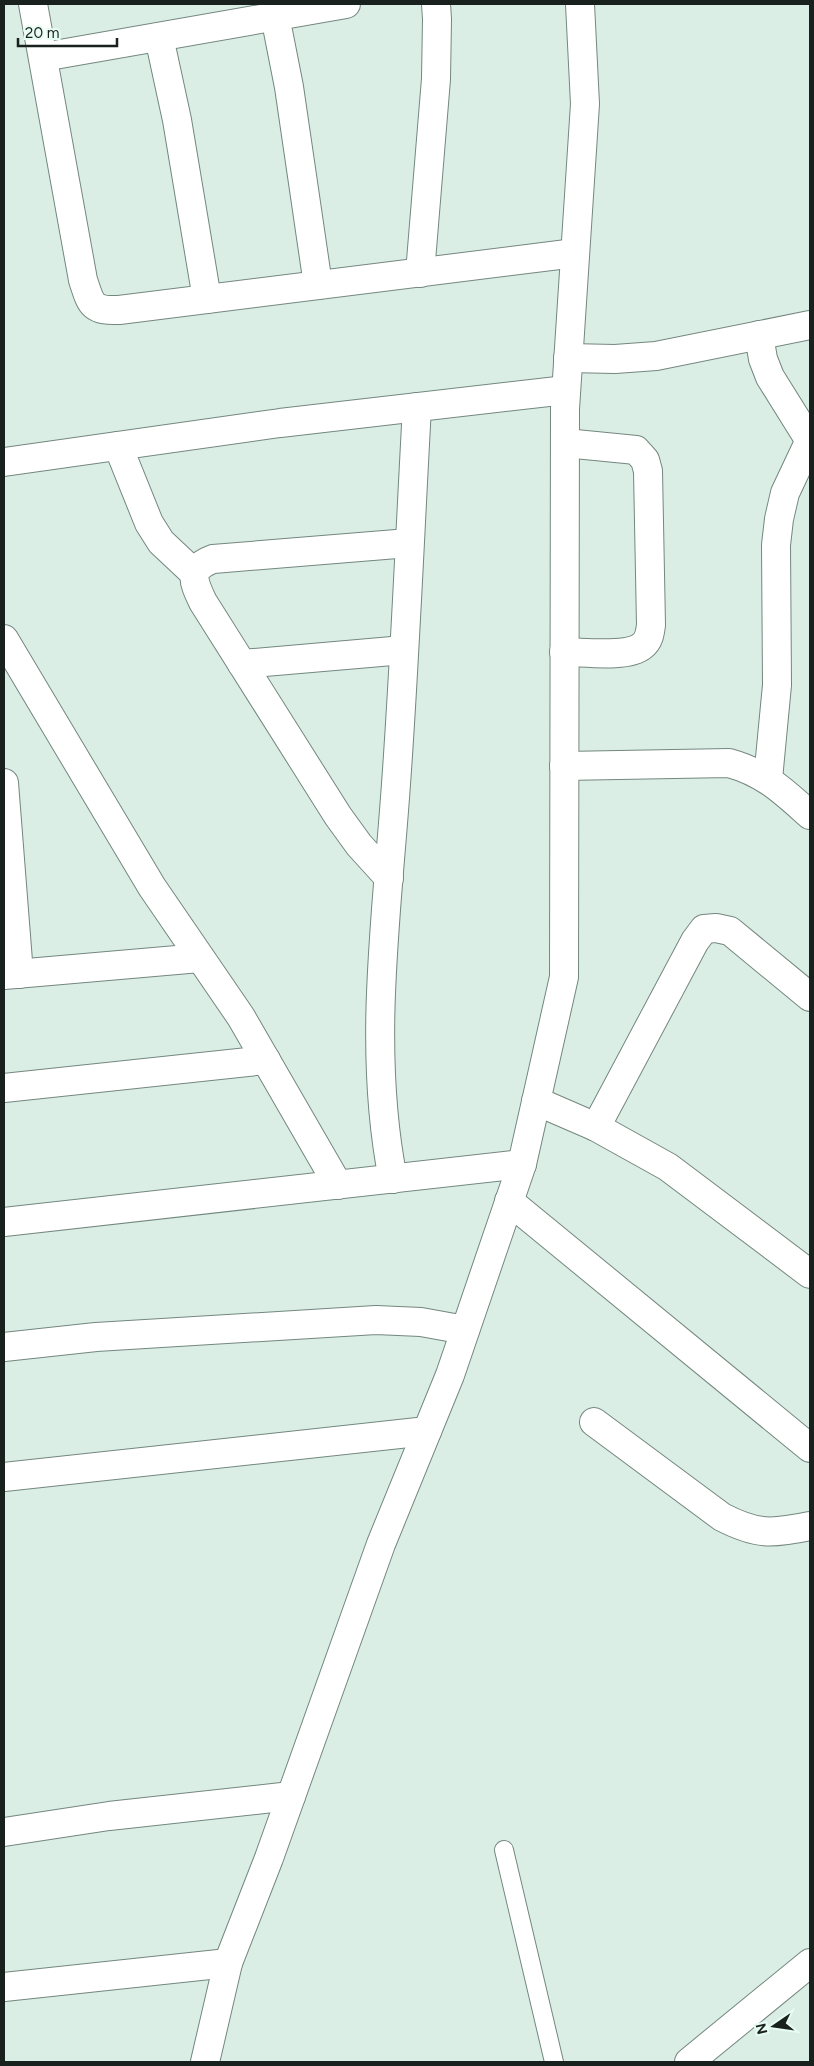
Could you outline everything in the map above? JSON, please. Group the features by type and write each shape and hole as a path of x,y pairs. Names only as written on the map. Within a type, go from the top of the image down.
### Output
{"street":[{"path":"33,4 83,280 91,303 103,311 575,253"},
{"path":"43,58 346,4"},
{"path":"420,272 436,79 436,4"},
{"path":"205,2062 228,1963 291,1796 381,1544 450,1375 522,1164 564,977 565,443 566,390 585,104 580,4"},
{"path":"276,16 289,87 318,285"},
{"path":"159,37 177,120 207,299"},
{"path":"568,358 615,359 656,356 810,325"},
{"path":"759,336 763,360 770,377 810,441 785,493 779,518 776,545 777,685 768,779"},
{"path":"4,462 280,423 566,390"},
{"path":"393,1179 386,1144 380,1051 382,984 404,650 417,408"},
{"path":"564,652 630,652 643,646 649,637 651,625 648,471 645,460 636,450 565,443"},
{"path":"118,446 149,523 161,542 194,573"},
{"path":"389,878 359,845 338,816 204,602 195,585 194,573 200,564 213,559 410,543"},
{"path":"4,639 152,887 241,1017 338,1185"},
{"path":"242,664 404,650"},
{"path":"564,766 729,763 748,768 768,779 810,814"},
{"path":"4,783 11,974 200,958"},
{"path":"596,1127 695,941 704,929 716,928 730,931 810,997"},
{"path":"4,1088 266,1060"},
{"path":"536,1101 596,1127 668,1167 810,1274"},
{"path":"4,1222 522,1164"},
{"path":"509,1201 810,1448"},
{"path":"4,1347 96,1337 376,1320 422,1322 465,1330"},
{"path":"594,1422 722,1517 744,1528 766,1532 786,1531 810,1526"},
{"path":"4,1477 427,1431"},
{"path":"4,1832 109,1816 291,1796"},
{"path":"4,1988 228,1963"},
{"path":"689,2062 810,1963"}],"lane":[{"path":"504,1850 554,2062"}]}
